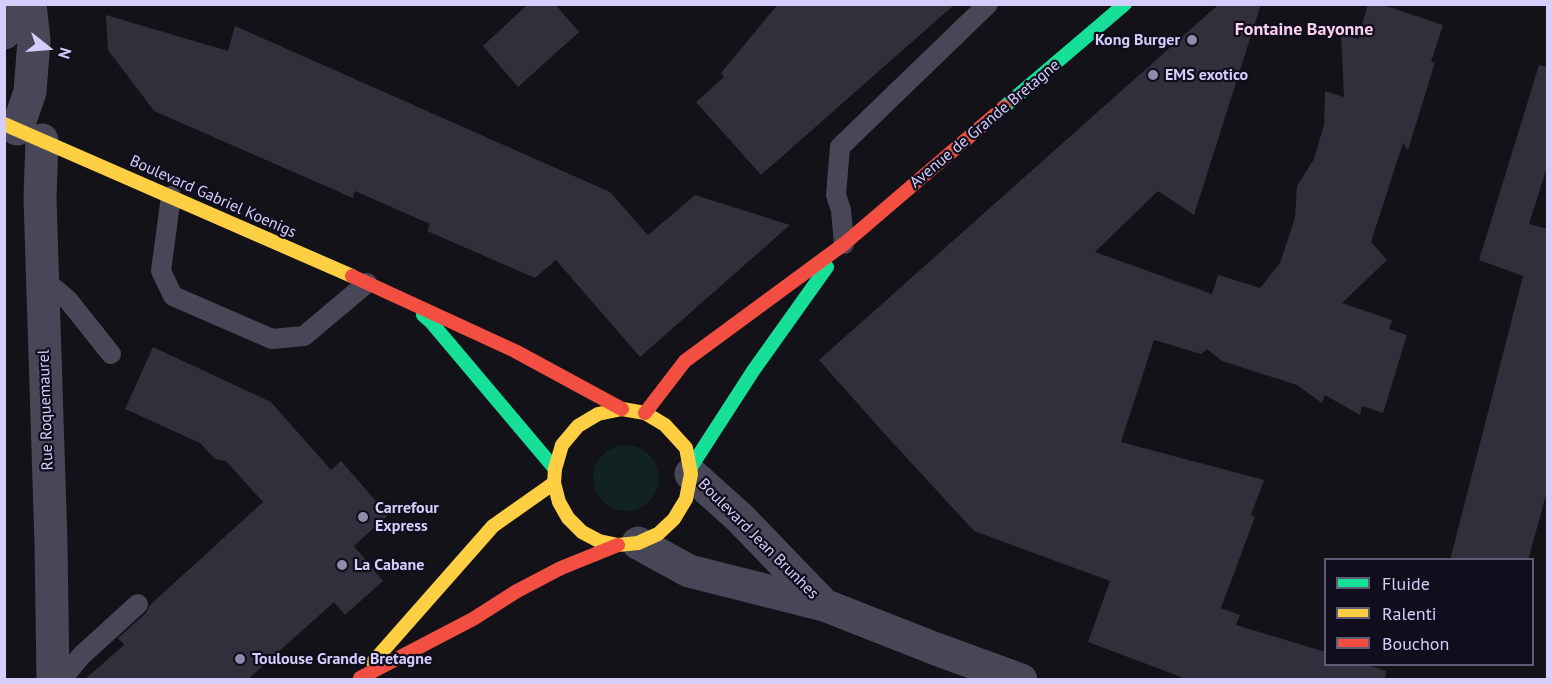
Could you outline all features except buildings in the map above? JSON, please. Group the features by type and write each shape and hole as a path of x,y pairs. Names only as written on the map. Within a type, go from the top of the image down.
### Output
{"main road":[{"name":"Avenue de Grande Bretagne","path":"645,413 685,361 844,244 1125,4"},
{"name":"Boulevard Gabriel Koenigs","path":"21,131 408,301 515,351 622,409"},
{"name":"Avenue de Grande Bretagne","path":"691,471 753,370 844,244"},
{"name":"Boulevard Gabriel Koenigs","path":"408,301 431,322 555,476"},
{"path":"359,679 473,619 561,568 658,534 674,519 686,499 691,471 686,448 665,425 645,413 622,409 598,414 578,426 562,445 555,476 559,502 568,518 582,532 599,541 628,544"},
{"path":"359,679 493,526 555,476"}],"street":[{"path":"4,33 18,12 20,4"},
{"name":"Rue Roquemaurel","path":"30,4 34,40 30,92 21,131 40,198 53,680"},
{"name":"Boulevard Jean Brunhes","path":"691,471 824,605"},
{"name":"Boulevard Jean Brunhes","path":"628,544 689,571 824,605 1022,680"}],"lane":[{"path":"844,244 841,210 836,195 840,147 988,4"},
{"path":"171,196 161,271 173,296 272,339 304,336 367,283"},
{"path":"42,278 68,300 111,354"},
{"path":"62,680 82,655 138,604"}],"shaded area":[{"path":"626,445 639,448 649,455 656,465 659,478 656,491 649,501 639,508 626,511 613,508 603,501 596,491 593,478 596,465 603,455 613,448"}],"traffic: fast":[{"path":"1004,107 1125,4"},
{"path":"691,467 753,371 827,267"},
{"path":"423,315 555,469"}],"traffic: slow":[{"path":"4,124 352,276"},
{"path":"622,409 645,413 665,425 686,448 691,474 686,499 674,519 658,534 638,543 618,545 599,541 582,532 568,518 559,502 554,483 555,469 562,445 578,426 598,414 622,409"},
{"path":"373,662 493,526 554,483"}],"traffic: jam":[{"path":"645,413 685,361 844,244 1004,107"},
{"path":"352,276 515,351 622,409"},
{"path":"360,678 473,619 517,591 561,568 618,545"}],"place":[{"name":"Kong Burger","path":"1192,40"},
{"name":"EMS exotico","path":"1153,75"},
{"name":"Carrefour Express","path":"363,517"},
{"name":"La Cabane","path":"342,565"},
{"name":"Toulouse Grande Bretagne","path":"240,659"}],"district":[{"name":"Fontaine Bayonne","path":"1304,30"}]}
